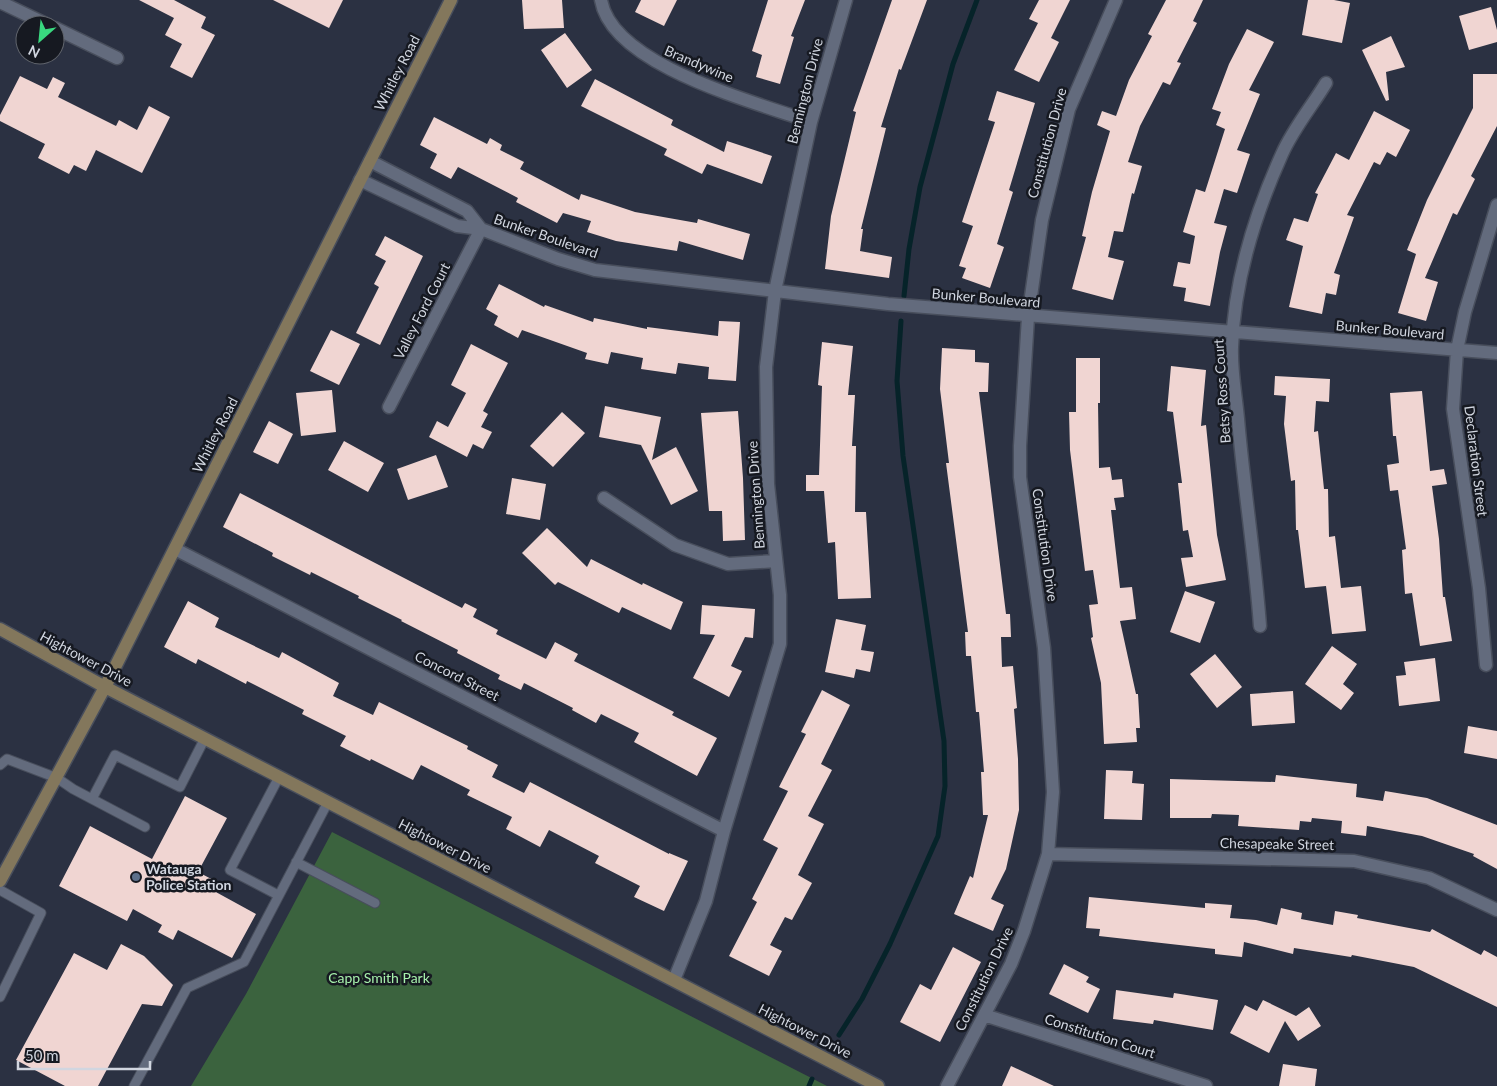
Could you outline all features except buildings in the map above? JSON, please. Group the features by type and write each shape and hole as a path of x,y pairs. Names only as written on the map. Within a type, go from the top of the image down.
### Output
{"main road":[{"name":"Whitley Road","path":"0,880 105,687 452,0"},
{"name":"Hightower Drive","path":"0,629 105,687 878,1086"}],"street":[{"name":"Brandywine","path":"601,0 609,19 626,39 655,62 683,76 811,122"},
{"name":"Bennington Drive","path":"674,980 706,901 724,831 780,644 780,595 768,484 766,367 775,291 811,122 846,0"},
{"name":"Constitution Drive","path":"947,1086 1011,964 1021,939 1048,854 1053,792 1044,648 1020,477 1020,446 1028,316 1042,220 1069,109 1116,0"},
{"path":"0,2 27,15"},
{"path":"65,33 117,58"},
{"name":"Betsy Ross Court","path":"1260,626 1254,553 1246,508 1232,349 1233,332 1243,267 1259,214 1283,152 1326,83"},
{"name":"Bunker Boulevard","path":"370,161 467,212 480,229"},
{"name":"Bunker Boulevard","path":"360,180 457,226 480,229 558,259 595,270 888,304 1497,353"},
{"name":"Declaration Street","path":"1486,665 1479,588 1453,409 1457,350 1464,312 1497,204"},
{"name":"Valley Ford Court","path":"389,406 480,229"},
{"path":"604,498 675,545 728,564 776,561"},
{"name":"Concord Street","path":"175,549 724,831"},
{"name":"Chesapeake Street","path":"1048,854 1354,861 1429,878 1497,910"},
{"name":"Constitution Court","path":"984,1015 1206,1086"}],"lane":[{"path":"92,799 115,755 180,787 205,738"},
{"path":"0,765 7,760 56,778 145,827"},
{"path":"278,896 230,870 279,777"},
{"path":"134,1086 188,988 244,962 328,802"},
{"path":"296,862 375,903"},
{"path":"0,890 41,913 0,997"}],"green space":[{"name":"Capp Smith Park","path":"332,832 827,1086 191,1086 246,994"}],"waterway":[{"path":"904,296 909,249 920,187 953,64 977,0"},
{"path":"839,1035 862,999 890,944 938,836 945,786 944,741 903,456 897,381 901,321"},
{"path":"809,1086 812,1079"}],"place":[{"name":"Watauga Police Station","path":"136,877"}]}
